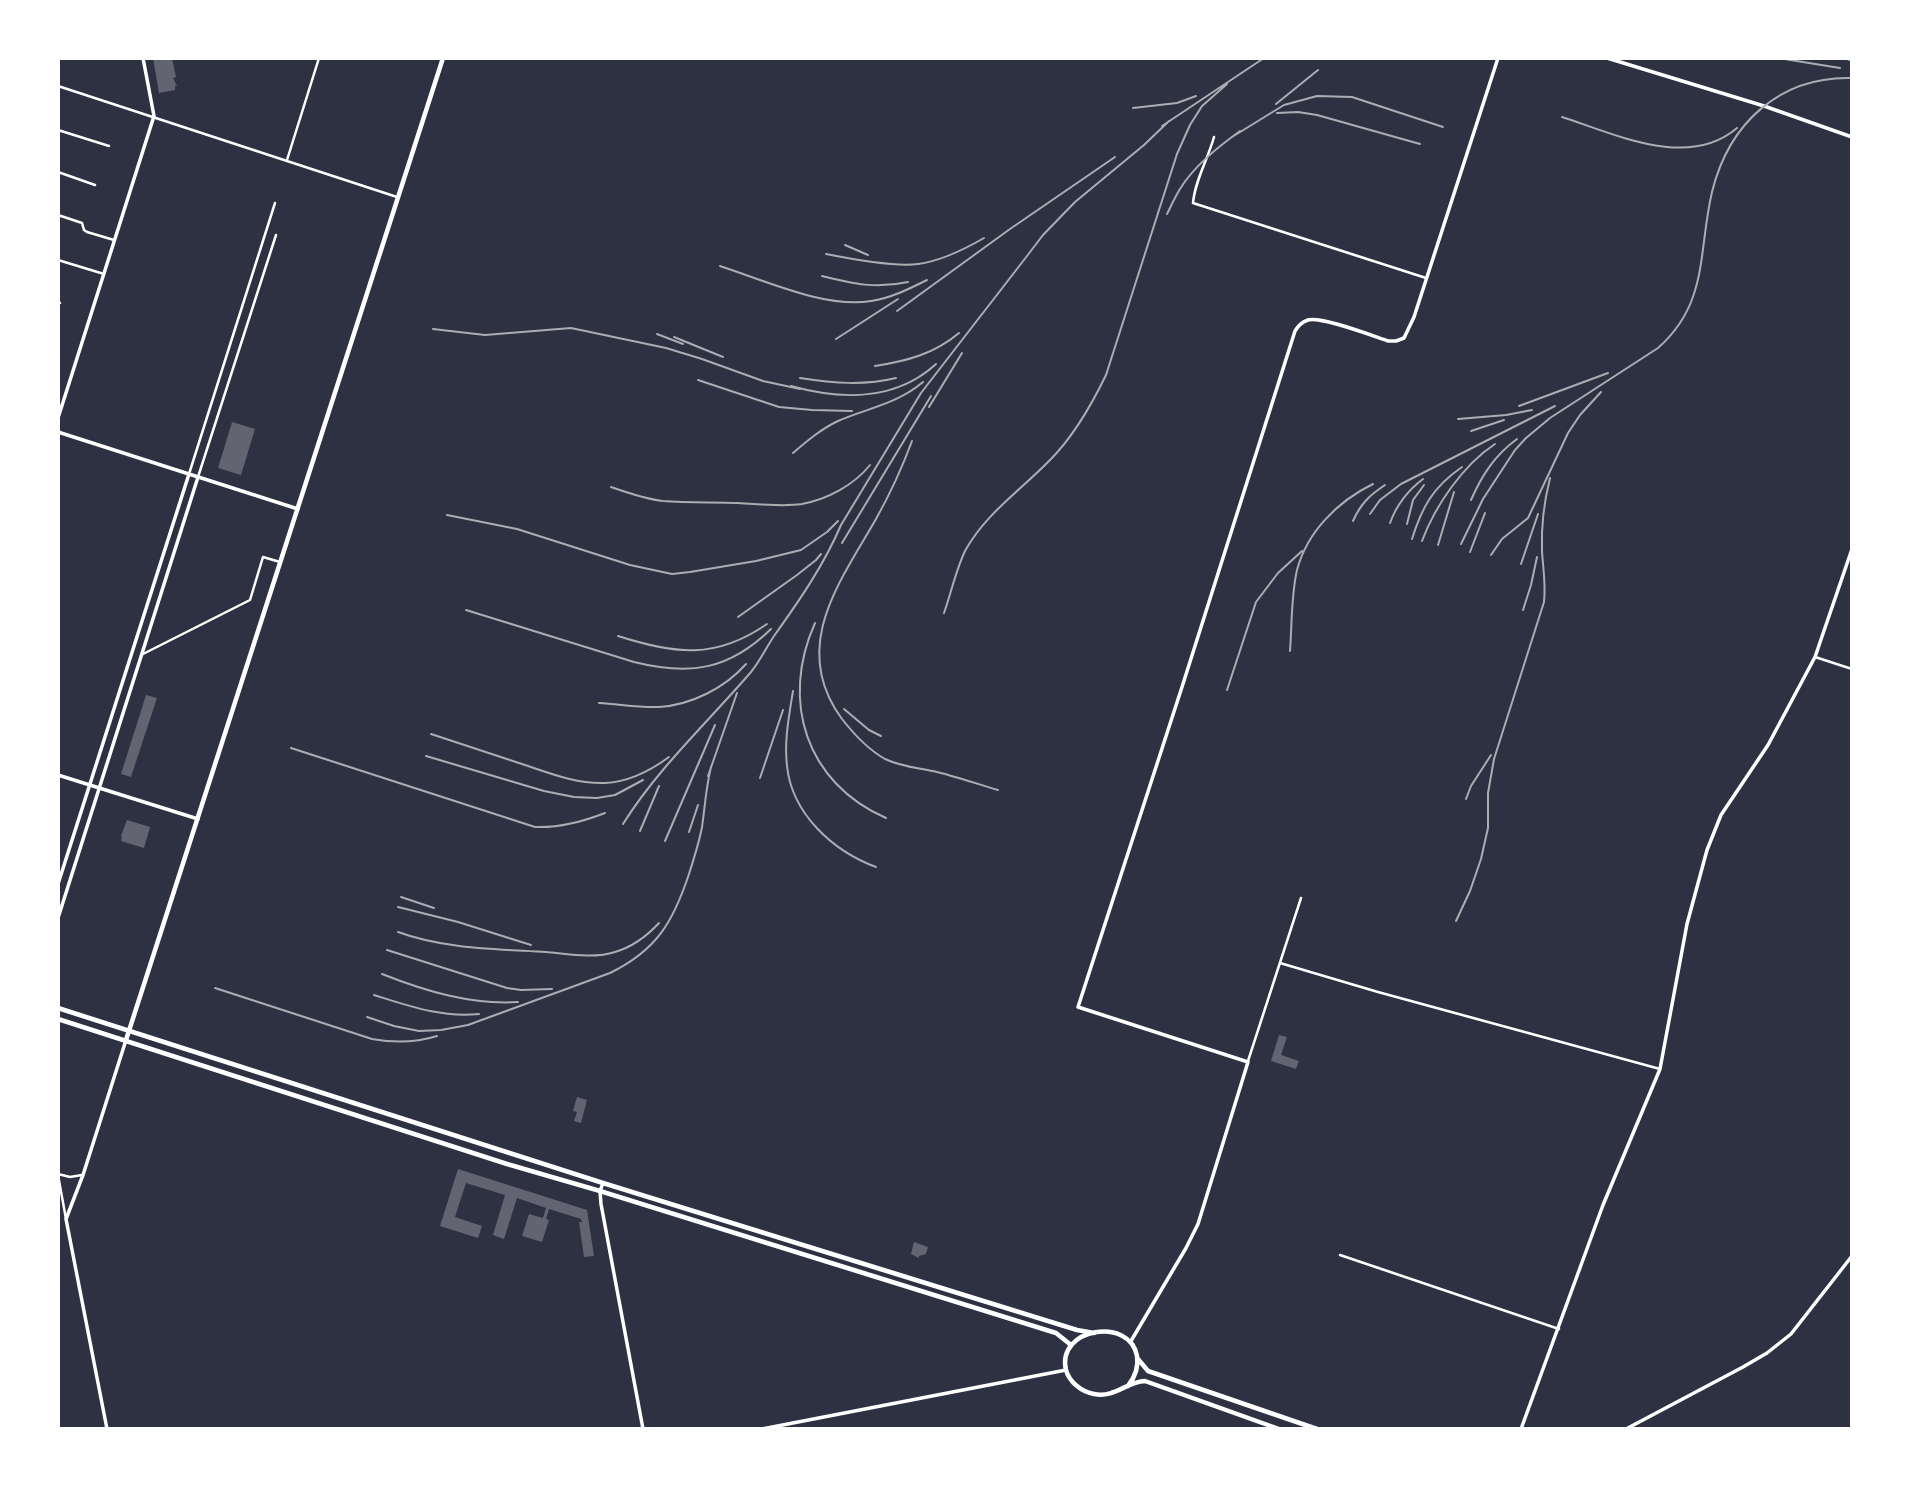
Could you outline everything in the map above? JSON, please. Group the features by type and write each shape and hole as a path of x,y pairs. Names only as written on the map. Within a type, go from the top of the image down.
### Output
{"main road":[{"path":"126,1040 443,58"},
{"path":"58,1008 603,1183 1077,1330 1113,1332 1131,1341 1138,1359 1148,1371 1317,1429"},
{"path":"64,1021 67,1011"},
{"path":"58,1019 507,1164 1056,1333 1071,1345"},
{"path":"264,1086 268,1075"},
{"path":"350,1113 353,1102"},
{"path":"715,1227 718,1217"},
{"path":"897,1284 901,1274"},
{"path":"1094,1332 1076,1340 1067,1357 1066,1370 1079,1388 1093,1394 1107,1395 1138,1381 1145,1381 1279,1429"},
{"path":"1128,1386 1135,1378 1138,1359"}],"street":[{"path":"58,418 154,116 143,58"},
{"path":"287,160 319,58"},
{"path":"1248,1062 1078,1007 1295,331 1310,320 1388,341 1404,338 1410,329 1498,58"},
{"path":"1607,58 1764,106 1852,137"},
{"path":"58,86 398,197"},
{"path":"58,130 109,146"},
{"path":"1214,137 1209,156 1197,181 1193,203 1426,278"},
{"path":"58,172 95,184"},
{"path":"58,884 275,203"},
{"path":"58,215 82,223 84,230 88,232 114,240"},
{"path":"58,918 276,235"},
{"path":"58,260 104,274"},
{"path":"58,432 298,509"},
{"path":"1521,1429 1603,1205 1660,1069 1687,924 1707,850 1721,815 1768,745 1815,657 1852,548"},
{"path":"142,654 250,600 263,557 280,562"},
{"path":"1815,657 1852,669"},
{"path":"58,775 198,819"},
{"path":"1131,1341 1198,1224 1301,898"},
{"path":"1280,963 1660,1069"},
{"path":"66,1219 83,1175 126,1040"},
{"path":"83,1175 58,1175 107,1429"},
{"path":"603,1183 600,1191 643,1429"},
{"path":"1340,1255 1559,1329"},
{"path":"1626,1429 1767,1353 1791,1334 1852,1256"},
{"path":"762,1429 1066,1370"}],"building":[{"path":"153,58 172,58 176,77 173,78 177,86 175,90 159,93"},
{"path":"232,422 255,429 241,475 218,468"},
{"path":"146,695 157,698 131,777 121,774"},
{"path":"127,820 150,827 144,848 121,841"},
{"path":"1279,1035 1287,1037 1281,1055 1299,1061 1296,1069 1271,1061"},
{"path":"577,1097 587,1100 581,1123 574,1121 577,1112 573,1111"},
{"path":"458,1169 587,1210 594,1256 584,1257 579,1222 582,1222 581,1219 549,1209 546,1219 549,1220 542,1242 522,1236 529,1214 543,1218 546,1208 517,1198 504,1239 493,1235 505,1195 466,1183 455,1217 482,1226 478,1238 440,1226"},
{"path":"914,1242 928,1247 926,1254 919,1258 911,1254"}],"railway":[{"path":"1162,126 1264,58"},
{"path":"1778,58 1840,68"},
{"path":"1845,58 1852,61"},
{"path":"1276,104 1318,70"},
{"path":"1461,544 1483,499 1526,438 1550,418 1658,348 1674,331 1694,294 1712,192 1720,167 1745,125 1761,108 1802,85 1826,79 1852,78"},
{"path":"944,613 962,558 973,538 993,514 1059,451 1094,398 1106,375 1177,154 1202,106 1227,84"},
{"path":"1133,108 1177,103 1196,96"},
{"path":"1232,137 1284,105 1317,96 1352,97 1443,127"},
{"path":"1277,113 1317,115 1420,144"},
{"path":"1562,117 1628,139 1674,147 1696,146 1718,140 1737,128"},
{"path":"623,824 668,764 754,668 810,582 841,525 921,393 1043,235 1075,202 1169,121"},
{"path":"1167,214 1192,172 1240,131"},
{"path":"897,311 1115,157"},
{"path":"826,254 885,263 918,264 952,254 984,238"},
{"path":"845,245 868,255"},
{"path":"720,266 795,292 835,301 854,302 886,298 927,280"},
{"path":"822,276 865,285 908,282"},
{"path":"836,339 898,299"},
{"path":"433,329 485,335 571,328 666,348 763,381 800,389"},
{"path":"875,366 920,356 959,333"},
{"path":"657,334 683,344"},
{"path":"674,337 723,357"},
{"path":"929,407 962,353"},
{"path":"791,386 829,394 867,394 903,385 936,364"},
{"path":"1519,406 1608,373"},
{"path":"800,378 848,383 896,378"},
{"path":"698,380 779,407 852,411"},
{"path":"793,453 832,424 893,401 923,382"},
{"path":"1491,555 1502,539 1528,518 1568,433 1601,392"},
{"path":"842,543 931,396"},
{"path":"1370,514 1380,500 1401,484 1555,406"},
{"path":"1458,419 1532,410"},
{"path":"1471,431 1504,420"},
{"path":"1471,500 1490,466 1517,439"},
{"path":"912,441 886,500 835,591 820,641 820,666 827,692 842,719 879,755 898,764 945,774 998,790"},
{"path":"1422,541 1434,514 1451,487 1472,463 1495,444"},
{"path":"611,487 663,501 794,505 821,499 840,490 870,465"},
{"path":"1412,539 1430,498 1443,482 1462,467"},
{"path":"1456,921 1481,859 1488,828 1488,793 1494,759 1544,602 1542,532 1550,478"},
{"path":"1390,523 1403,498 1423,479"},
{"path":"1290,651 1295,580 1308,543 1336,509 1373,484"},
{"path":"1353,521 1366,500 1385,485"},
{"path":"1407,524 1413,500 1424,485"},
{"path":"1438,545 1454,492"},
{"path":"1470,552 1485,513"},
{"path":"1521,564 1538,514"},
{"path":"447,515 517,529 630,565 672,574 756,561 801,550 838,521"},
{"path":"1227,690 1256,602 1278,573 1302,551"},
{"path":"738,617 797,575 821,554"},
{"path":"1523,610 1537,557"},
{"path":"466,610 634,662 673,669 691,669 724,661 755,643 771,629"},
{"path":"815,623 805,652 800,681 801,710 807,737 819,761 836,784 859,803 886,818"},
{"path":"618,636 658,647 694,650 730,644 767,624"},
{"path":"599,703 652,707 683,703 718,688 746,664"},
{"path":"793,691 786,757 790,783 797,800 806,815 830,841 876,867"},
{"path":"708,776 737,693"},
{"path":"844,709 869,730 881,736"},
{"path":"760,778 783,710"},
{"path":"665,841 715,725"},
{"path":"431,734 552,774 594,783 631,778 669,757"},
{"path":"291,748 535,827 571,824 605,813"},
{"path":"1466,799 1491,755"},
{"path":"426,756 544,791 574,797 597,798 615,795 643,780"},
{"path":"367,1017 419,1031 468,1025 610,973 640,955 661,933 683,891 701,833 711,767"},
{"path":"640,831 659,786"},
{"path":"689,832 698,805"},
{"path":"401,897 434,908"},
{"path":"398,907 531,945"},
{"path":"398,932 452,945 590,956 627,947 644,937 659,923"},
{"path":"387,950 507,988 552,989"},
{"path":"382,974 449,996 518,1002"},
{"path":"215,988 372,1039 405,1042 437,1036"},
{"path":"374,995 439,1013 479,1014"}]}
